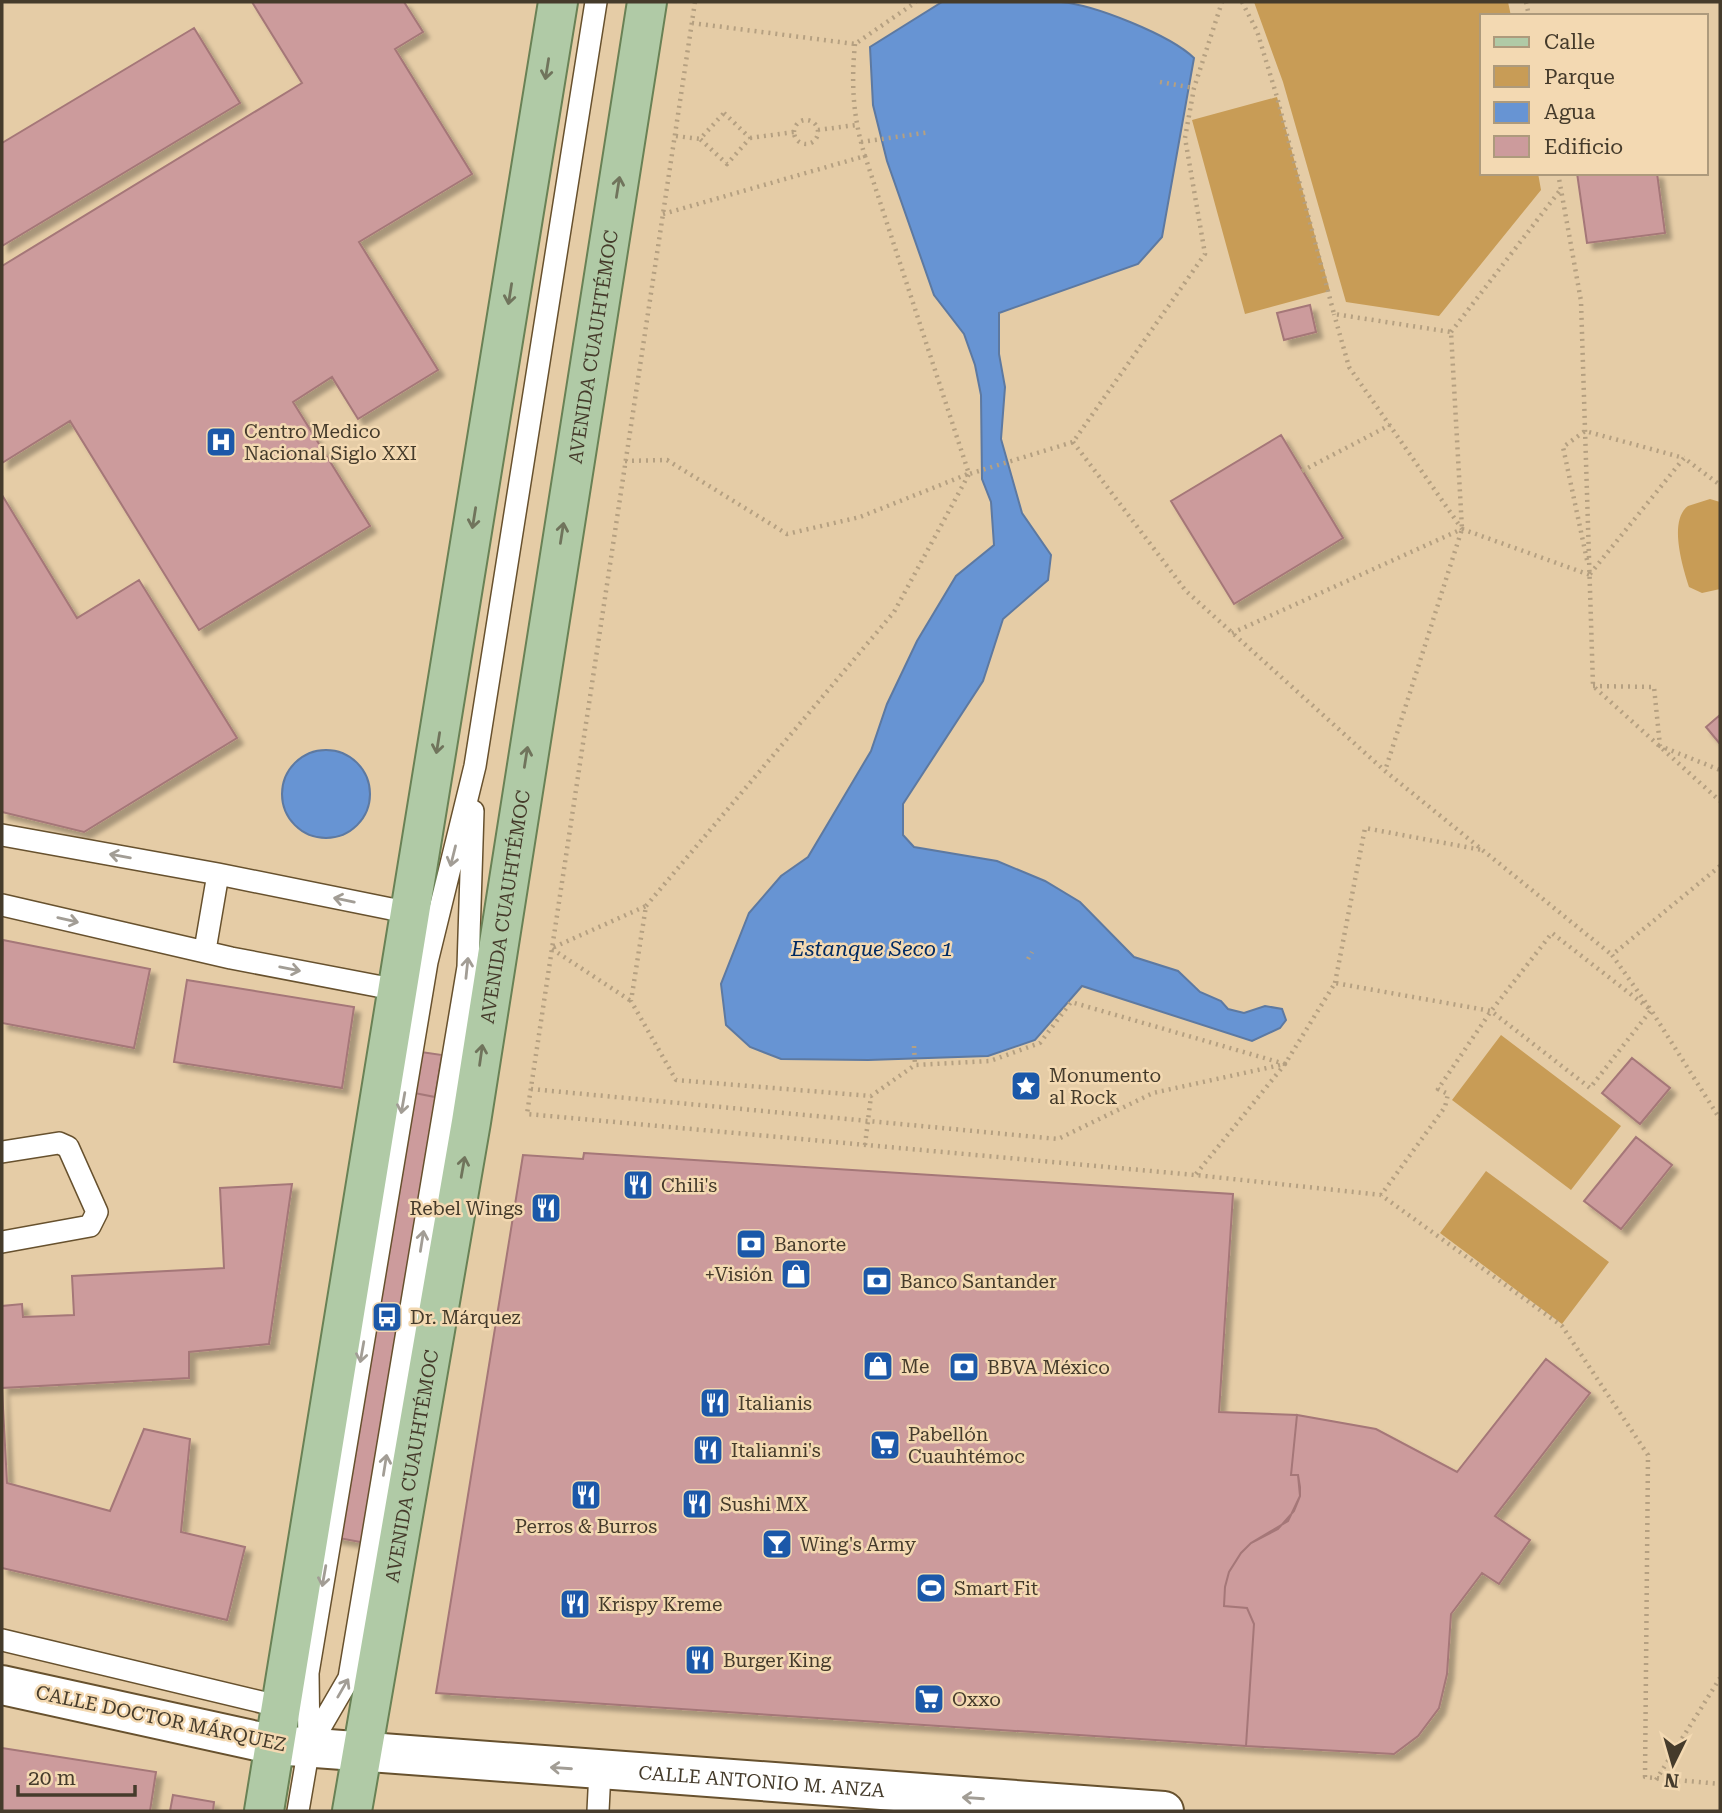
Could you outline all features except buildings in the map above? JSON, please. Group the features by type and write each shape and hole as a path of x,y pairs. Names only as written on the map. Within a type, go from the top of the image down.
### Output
{"main road":[{"path":"264,1811 292,1746 282,1707 558,2"},
{"name":"AVENIDA CUAUHTÉMOC","path":"352,1811 471,1122 647,2"}],"street":[{"name":"CALLE DOCTOR MÁRQUEZ","path":"2,1685 292,1746 362,1752"},
{"name":"CALLE ANTONIO M. ANZA","path":"362,1752 600,1771 826,1800 1164,1811"}],"lane":[{"path":"298,1811 292,1746 308,1673 420,1003 475,766 596,2"},
{"path":"292,1746 349,1678 468,967 475,766"},
{"path":"2,835 218,874 411,913"},
{"path":"205,950 218,874"},
{"path":"2,905 398,990"},
{"path":"2,1152 59,1143 68,1147 97,1212 90,1226 2,1242"},
{"path":"2,1640 282,1707"},
{"path":"598,1811 600,1771"}],"path":[{"path":"695,2 527,1114 1195,1175 1381,1195 1562,1326 1648,1455 1644,1777 1720,1784"},
{"path":"692,23 855,44 916,2"},
{"path":"625,461 667,460 787,534 860,517 969,474 1073,442 1205,254 1185,138 1194,88 1222,2"},
{"path":"1242,2 1257,31 1277,97 1349,368 1462,529 1590,575"},
{"path":"552,948 646,906 894,611 969,474 856,125 850,85 855,44"},
{"path":"1160,82 1194,88"},
{"path":"700,139 723,114 750,138"},
{"path":"805,120 815,124 818,130 814,141 807,144 800,142 794,132 796,125 805,120"},
{"path":"818,130 856,125"},
{"path":"676,136 700,139 726,164 750,138 794,132"},
{"path":"861,142 930,132"},
{"path":"663,214 865,156"},
{"path":"1558,175 1581,301 1593,686 1720,801"},
{"path":"1385,771 1462,529 1451,332 1561,189"},
{"path":"1334,314 1451,332"},
{"path":"1302,471 1390,425"},
{"path":"1585,431 1684,457 1720,485"},
{"path":"1585,431 1563,447 1590,575"},
{"path":"1073,442 1186,591 1385,771 1612,955 1651,1010 1720,1119"},
{"path":"1590,575 1684,457"},
{"path":"1232,633 1462,529"},
{"path":"1593,686 1654,687 1660,746"},
{"path":"1660,746 1720,770"},
{"path":"1195,1175 1285,1063 1335,983 1365,828 1483,850"},
{"path":"1612,955 1720,866"},
{"path":"631,1001 646,906"},
{"path":"1381,1195 1446,1107 1448,1094 1438,1089 1491,1011 1552,933 1651,1010"},
{"path":"552,948 631,1001 676,1080 871,1096 915,1065 990,1061 1040,1043 1071,1002 1285,1063"},
{"path":"1028,959 1032,952"},
{"path":"1335,983 1491,1011 1590,1088 1651,1010"},
{"path":"914,1046 915,1065"},
{"path":"531,1089 1058,1139 1153,1093 1285,1063"},
{"path":"865,1144 871,1096"},
{"path":"1655,1780 1720,1678"}],"green space":[{"path":"1254,2 1508,2 1511,14 1480,14 1480,175 1538,175 1541,190 1439,316 1346,302 1283,82"},
{"path":"1277,97 1330,291 1245,314 1192,120"},
{"path":"1710,499 1720,502 1720,589 1702,593 1689,587 1678,533 1682,513 1688,506"},
{"path":"1501,1035 1621,1126 1571,1190 1452,1100"},
{"path":"1486,1171 1609,1262 1562,1324 1440,1233"}],"water":[{"name":"Estanque Seco 1","path":"1031,1 1075,4 1112,15 1150,31 1194,58 1162,237 1138,264 999,313 999,354 1005,387 1001,439 1022,513 1051,555 1048,580 1003,619 983,681 903,804 903,835 914,847 997,861 1045,881 1080,902 1134,957 1178,971 1200,992 1221,1001 1228,1009 1244,1013 1265,1006 1282,1009 1286,1020 1280,1028 1252,1041 1082,986 1035,1040 988,1056 868,1060 781,1059 750,1047 726,1025 721,984 749,913 781,876 808,857 871,751 887,704 917,641 956,576 994,545 991,502 982,479 981,395 975,365 964,334 934,295 887,161 873,105 870,47 942,2"},
{"path":"326,750 343,754 357,763 366,777 370,794 366,811 357,825 343,834 326,838 309,834 295,825 286,811 282,794 286,777 295,763 309,754"}],"place":[{"name":"Centro Medico Nacional Siglo XXI","path":"221,442"},
{"name":"Monumento al Rock","path":"1026,1086"},
{"name":"Chili's","path":"638,1185"},
{"name":"Rebel Wings","path":"546,1208"},
{"name":"Banorte","path":"751,1244"},
{"name":"+Visión","path":"796,1274"},
{"name":"Banco Santander","path":"877,1281"},
{"name":"Dr. Márquez","path":"387,1317"},
{"name":"Me","path":"878,1366"},
{"name":"BBVA México","path":"964,1367"},
{"name":"Italianis","path":"715,1403"},
{"name":"Pabellón Cuauhtémoc","path":"885,1445"},
{"name":"Italianni's","path":"708,1450"},
{"name":"Perros & Burros","path":"586,1495"},
{"name":"Sushi MX","path":"697,1504"},
{"name":"Wing's Army","path":"777,1544"},
{"name":"Smart Fit","path":"931,1588"},
{"name":"Krispy Kreme","path":"575,1604"},
{"name":"Burger King","path":"700,1660"},
{"name":"Oxxo","path":"929,1699"}]}
